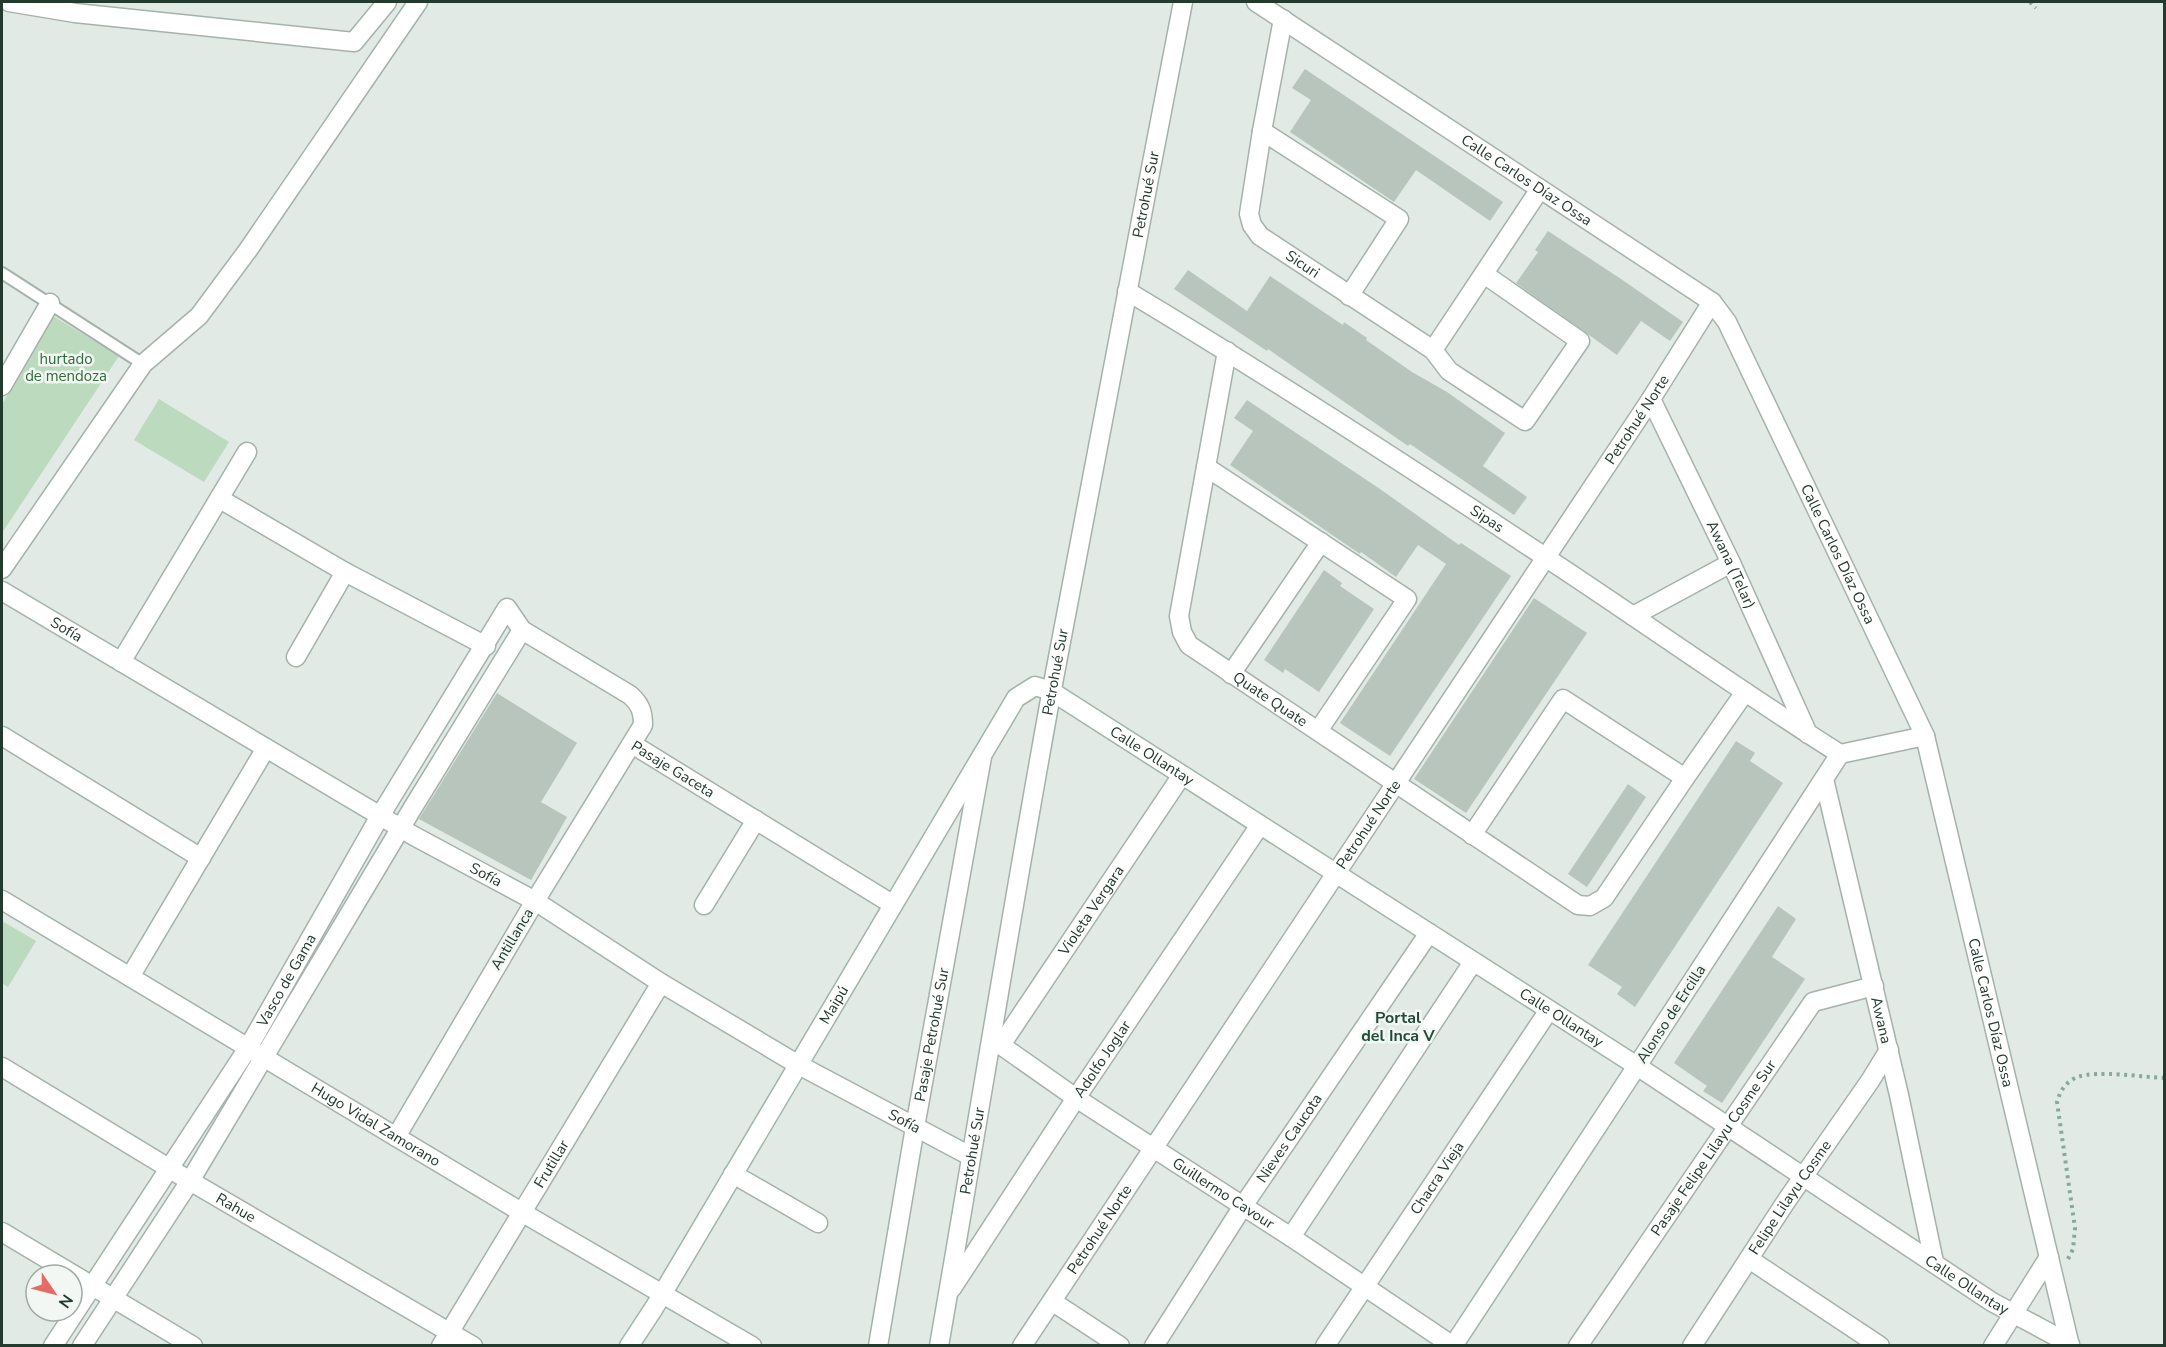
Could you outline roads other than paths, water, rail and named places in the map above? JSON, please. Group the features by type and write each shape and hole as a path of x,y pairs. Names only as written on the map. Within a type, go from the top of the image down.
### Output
{"street":[{"path":"2,569 143,364 199,316 248,250 414,8 387,3 354,42 75,13 9,2"},
{"name":"Petrohué Sur","path":"939,1346 970,1156 996,1042 1051,691 1183,2"},
{"name":"Calle Carlos Díaz Ossa","path":"1256,2 1712,302 1727,322 1925,736 2070,1345"},
{"name":"Sicuri","path":"1283,19 1249,214 1252,225 1260,236 1433,350 1449,371 1525,421 1580,341 1484,274"},
{"path":"1262,131 1399,219 1349,296"},
{"path":"1433,350 1540,189"},
{"name":"Sipas","path":"1127,291 1227,351 1545,556 1840,754"},
{"name":"Petrohué Norte","path":"1022,1346 1651,399 1712,302"},
{"path":"2,386 50,303"},
{"name":"Quate Quate","path":"1227,351 1179,616 1182,632 1189,645 1578,905 1590,906 1604,898 1685,778"},
{"name":"Awana (Telar)","path":"1651,399 1731,563 1809,734"},
{"path":"120,662 248,452"},
{"path":"1206,467 1407,599 1318,731"},
{"path":"220,500 345,572 486,646"},
{"path":"1231,674 1321,542"},
{"path":"1634,616 1731,563"},
{"path":"296,657 345,572"},
{"name":"Sofía","path":"2,591 400,828 535,901 661,983 797,1064 970,1156"},
{"name":"Vasco de Gama","path":"53,1346 248,1048 380,816 486,646 507,608"},
{"name":"Pasaje Gaceta","path":"507,608 522,630 630,695 639,704 643,715 643,725 632,744 892,904"},
{"name":"Vasco de Gama","path":"82,1346 190,1181 400,828 522,630"},
{"name":"Maipú","path":"629,1346 1016,698 1035,686 1051,691"},
{"name":"Calle Ollantay","path":"1051,691 1637,1066 1992,1302 2070,1345"},
{"path":"1472,835 1563,699 1685,778 1745,692"},
{"path":"2,736 201,858"},
{"path":"1840,754 1925,736"},
{"name":"Antillanca","path":"396,1137 535,901 632,744"},
{"path":"130,977 266,748"},
{"name":"Alonso de Ercilla","path":"1453,1345 1840,754"},
{"name":"Pasaje Petrohué Sur","path":"878,1346 982,757"},
{"name":"Violeta Vergara","path":"996,1042 1182,775"},
{"name":"Awana","path":"1824,779 1889,1050 1934,1262"},
{"path":"704,905 756,820"},
{"name":"Adolfo Joglar","path":"948,1294 1076,1098 1260,825"},
{"name":"Hugo Vidal Zamorano","path":"2,900 523,1213 752,1346"},
{"name":"Nieves Caucota","path":"1154,1346 1243,1206 1429,933"},
{"path":"1291,1237 1473,962"},
{"name":"Frutillar","path":"445,1338 661,983"},
{"name":"Pasaje Felipe Lilayu Cosme Sur","path":"1578,1346 1726,1126 1813,1002 1874,986"},
{"name":"Chacra Vieja","path":"1325,1346 1549,1010"},
{"name":"Guillermo Cavour","path":"996,1042 1076,1098 1453,1345"},
{"name":"Felipe Lilayu Cosme","path":"1699,1343 1749,1259 1889,1050"},
{"name":"Rahue","path":"2,1067 445,1338 473,1346"},
{"path":"733,1174 818,1223"},
{"path":"2,1232 193,1346"},
{"path":"1749,1259 1880,1346"},
{"path":"1993,1346 2051,1266"},
{"path":"1053,1302 1120,1346"}],"lane":[{"path":"2,273 143,364"}],"district":[{"name":"Portal del Inca V","path":"1398,1026"}],"park label":[{"name":"hurtado de mendoza","path":"66,368"}]}
